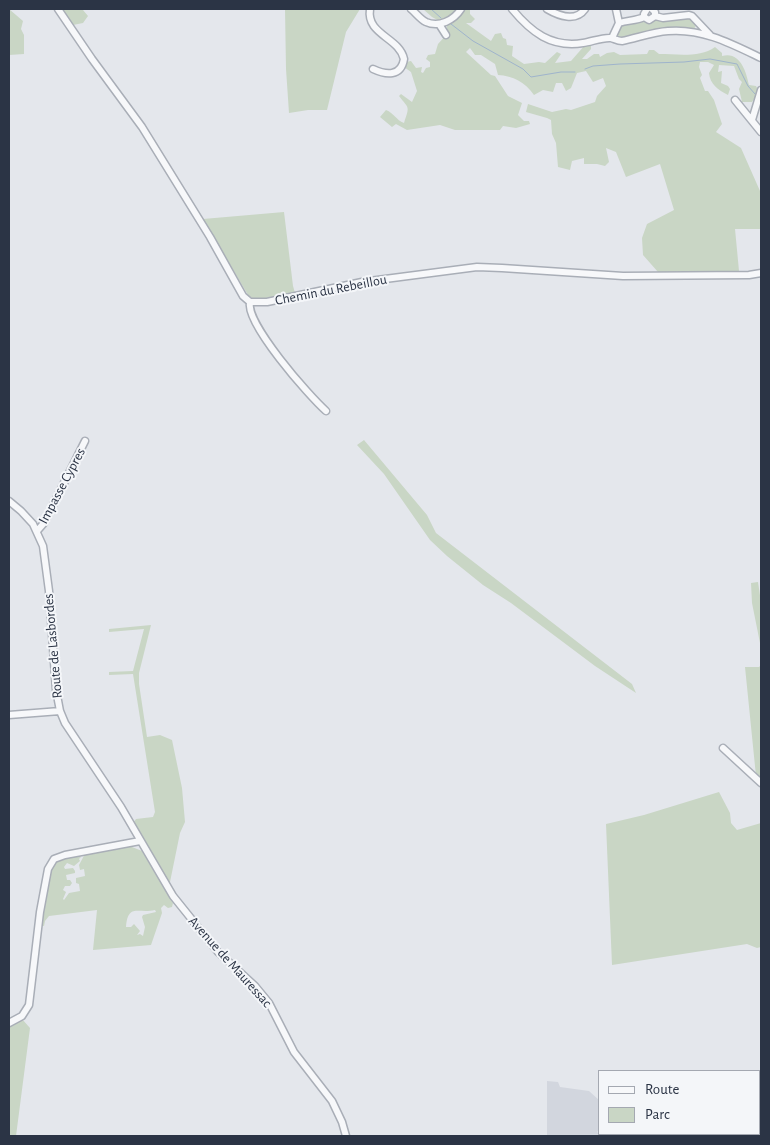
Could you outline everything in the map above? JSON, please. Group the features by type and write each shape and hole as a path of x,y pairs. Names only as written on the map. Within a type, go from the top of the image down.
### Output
{"street":[{"path":"58,9 138,122 210,237 243,296 250,302 251,313 260,330 300,385 326,411"},
{"path":"370,9 370,20 374,27 400,49 404,59 401,68 393,74 382,73 373,69"},
{"path":"411,9 426,22 439,24 453,19 461,9"},
{"path":"512,9 535,33 559,43 574,44 612,38 622,41 672,31 710,35 761,58"},
{"path":"548,9 556,14 569,17 580,14 585,9"},
{"path":"612,38 619,23 616,9"},
{"path":"619,23 636,21 644,17 647,9"},
{"path":"652,9 655,12 655,16"},
{"path":"644,17 649,20 655,16 663,18 692,16 710,35"},
{"path":"439,24 446,35"},
{"path":"752,120 761,90"},
{"path":"735,100 761,132"},
{"name":"Chemin du Rebeillou","path":"250,302 267,302 377,279 477,267 623,276 749,275 761,273"},
{"name":"Impasse Cypres","path":"37,531 44,523 86,441"},
{"name":"Route de Lasbordes","path":"9,501 28,518 37,531 43,546 47,566 56,690 60,711 70,730 121,806 140,841"},
{"path":"9,715 60,711"},
{"path":"723,748 761,783"},
{"path":"9,1023 22,1016 29,1005 40,912 51,862 58,856 140,841"},
{"name":"Avenue de Mauressac","path":"140,841 163,881 187,914 218,952 255,986 268,1003 294,1052 332,1101 346,1136"}],"shaded area":[{"path":"547,1081 558,1082 560,1087 589,1091 598,1099 597,1132 598,1135 602,1136 547,1136"}],"green space":[{"path":"9,9 23,21 21,29 24,35 24,54 9,55"},
{"path":"62,9 84,9 88,16 83,23 73,25"},
{"path":"285,9 360,9 346,32 327,110 289,113"},
{"path":"423,9 470,9 470,14 475,19 471,23 466,23 491,41 495,34 501,33 503,38 506,39 507,45 513,46 512,56 524,64 545,63 557,52 561,54 555,63 571,61 585,45 591,43 591,49 582,59 587,59 594,54 599,54 600,57 614,52 620,55 647,54 649,50 654,50 659,54 695,54 715,47 722,53 722,56 728,55 738,59 744,68 749,85 756,86 759,92 752,102 742,102 739,89 742,82 734,66 719,65 718,72 722,71 721,83 730,89 728,95 718,89 711,80 709,73 714,65 708,62 700,62 699,67 702,75 700,78 705,91 708,91 714,100 722,124 716,132 741,148 760,191 760,229 735,229 739,271 658,272 643,255 642,238 647,224 674,210 660,164 626,177 616,152 606,148 609,162 605,166 584,164 584,158 572,161 570,170 558,167 556,143 552,134 551,120 526,112 528,104 552,112 566,109 571,110 595,102 597,96 606,86 603,78 593,82 586,71 577,73 571,88 566,91 562,83 556,83 553,92 543,90 534,95 518,80 498,75 495,64 481,55 475,55 470,48 466,52 491,75 495,76 508,96 522,103 518,115 524,121 529,121 530,124 516,128 503,126 500,130 455,130 440,125 407,130 396,124 392,127 380,117 386,110 404,123 408,108 399,96 401,94 412,102 417,91 411,72 404,67 406,62 411,61 416,68 422,67 421,72 423,73 426,68 430,67 430,62 426,59 428,55 435,54 438,44 447,34 447,25 432,17"},
{"path":"688,17 697,24 694,29 621,39 617,37 619,27 623,24"},
{"path":"284,212 295,293 255,300 248,295 203,219"},
{"path":"364,440 427,515 436,533 632,684 636,693 595,666 511,603 483,585 447,556 430,540 384,474 357,445"},
{"path":"758,582 761,602 761,648 752,603 751,583"},
{"path":"151,625 139,673 147,737 160,735 172,740 182,788 185,822 180,833 170,882 166,884 149,853 142,835 136,830 133,823 136,819 153,817 155,812 133,674 109,675 109,672 133,671 144,629 109,632 109,629"},
{"path":"761,665 761,781 756,776 745,667 759,667"},
{"path":"719,792 730,813 731,823 737,830 761,823 761,947 757,948 747,944 612,965 606,824 644,815"},
{"path":"125,847 132,847 142,851 173,903 172,907 168,908 164,905 161,908 162,913 151,945 93,950 97,910 49,916 44,926 39,925 49,873 55,860 78,854 81,857 80,861 74,866 67,863 64,867 65,869 73,868 75,873 66,875 67,880 70,880 72,883 70,886 65,886 63,890 66,892 64,900 69,893 80,891 76,878 85,876 84,869 80,870 79,865 86,852","holes":["155,910 156,912 143,915 145,927 143,936 137,935 140,931 134,924 131,927 126,927 127,920 132,912"]},
{"path":"22,1019 30,1028 16,1136 9,1136 9,1026"}],"waterway":[{"path":"431,9 441,18"},
{"path":"451,24 473,41 523,69 531,77 561,72 575,72"},
{"path":"585,69 593,66 710,59 737,64 748,86 755,94"}]}
